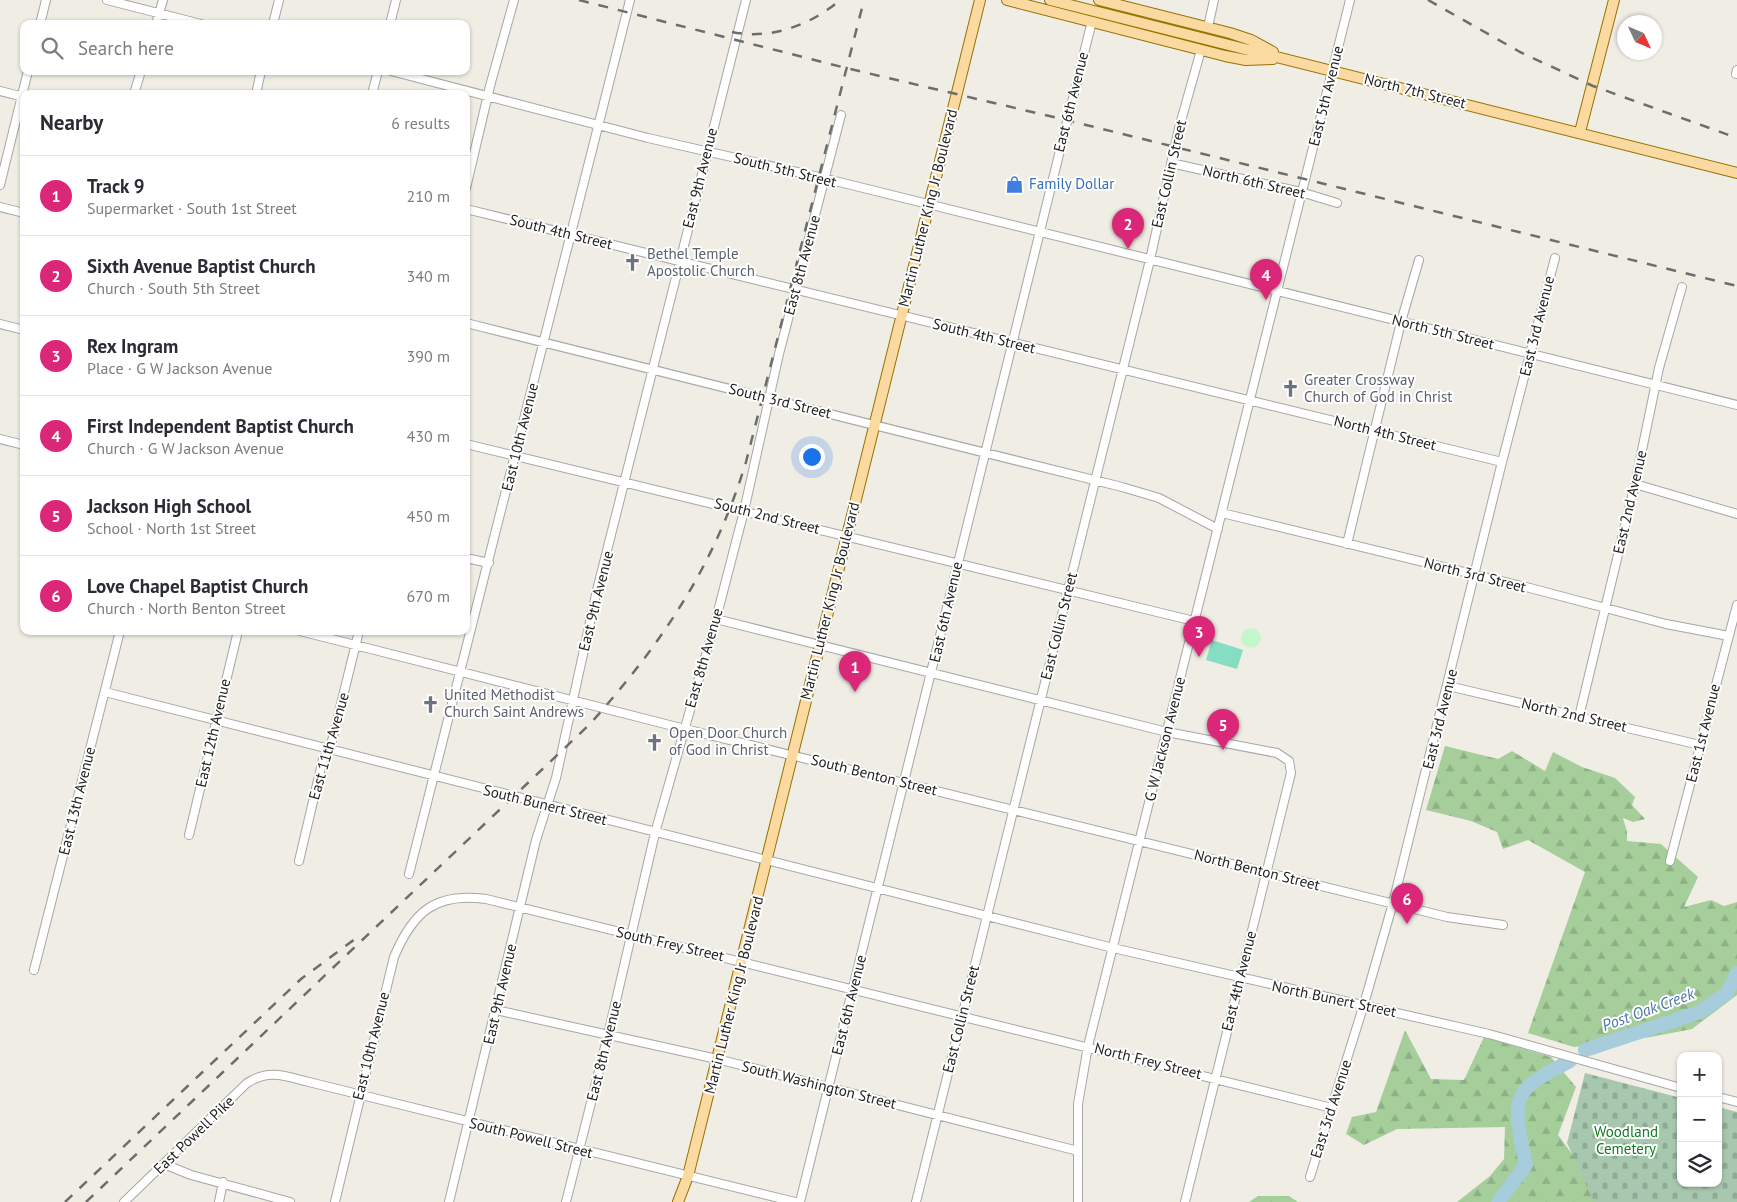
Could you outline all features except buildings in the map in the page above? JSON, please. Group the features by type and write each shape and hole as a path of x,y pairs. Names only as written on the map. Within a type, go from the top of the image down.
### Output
{"main road":[{"name":"Martin Luther King Jr Boulevard","path":"678,1202 688,1176 743,961 819,644 980,0"},
{"path":"1007,0 1092,16"},
{"path":"1050,0 1092,16 1201,50 1246,60 1284,59"},
{"path":"1100,0 1208,27 1251,40 1284,59"},
{"path":"1580,132 1614,0"},
{"name":"North 7th Street","path":"1092,16 1284,59 1737,173"}],"street":[{"path":"41,20 46,0"},
{"path":"107,0 186,20"},
{"path":"157,20 163,0"},
{"path":"274,20 279,0"},
{"path":"391,20 396,0"},
{"path":"470,173 490,96 490,86 514,0"},
{"name":"East 10th Avenue","path":"409,874 435,778 630,0"},
{"name":"East 9th Avenue","path":"449,1202 520,908 556,778 572,700 652,370 746,0"},
{"path":"1208,27 1214,0"},
{"name":"East 5th Avenue","path":"1301,192 1350,0"},
{"name":"East 6th Avenue","path":"800,1202 1092,16"},
{"name":"East Collin Street","path":"916,1202 1150,260 1171,163 1201,50"},
{"path":"24,90 27,75"},
{"path":"135,90 140,75"},
{"path":"257,90 260,75"},
{"path":"373,90 377,75"},
{"name":"South 5th Street","path":"407,75 466,90"},
{"path":"0,91 20,96"},
{"name":"South 5th Street","path":"470,91 599,126 824,179 1150,260"},
{"path":"0,184 20,108"},
{"name":"East 8th Avenue","path":"566,1202 608,1035 655,833 716,619 744,510 796,288 841,114"},
{"name":"North 6th Street","path":"1171,163 1301,192 1337,202"},
{"name":"G W Jackson Avenue","path":"1078,1202 1078,1104 1088,1046 1301,192"},
{"path":"0,207 20,212"},
{"name":"South 4th Street","path":"470,209 1122,370"},
{"name":"East 3rd Avenue","path":"1310,1177 1364,1004 1393,903 1541,306 1555,258"},
{"name":"North 5th Street","path":"1150,260 1737,405"},
{"path":"1347,544 1401,322 1419,260"},
{"name":"East 2nd Avenue","path":"1579,717 1635,484 1655,386 1682,288"},
{"path":"0,324 20,329"},
{"name":"South 3rd Street","path":"470,324 1094,480"},
{"name":"North 4th Street","path":"1122,370 1502,462"},
{"path":"0,439 20,444"},
{"name":"South 2nd Street","path":"470,445 1068,588"},
{"path":"1094,480 1159,498 1218,529"},
{"path":"1635,484 1737,514"},
{"name":"North 3rd Street","path":"1222,513 1475,574 1666,624 1729,636"},
{"path":"470,559 488,563"},
{"path":"1068,588 1194,621"},
{"name":"East 1st Avenue","path":"1670,862 1737,605"},
{"path":"716,619 1167,732"},
{"name":"East 13th Avenue","path":"34,970 119,635"},
{"name":"East 12th Avenue","path":"189,835 237,635"},
{"name":"South Benton Street","path":"315,635 1013,810"},
{"name":"East 11th Avenue","path":"299,861 323,759 328,750 358,635"},
{"name":"North 2nd Street","path":"1448,686 1700,745"},
{"name":"South Bunert Street","path":"105,692 435,778 878,887 986,916"},
{"name":"East 4th Avenue","path":"1167,732 1277,753 1289,761 1290,773 1185,1202"},
{"name":"North Benton Street","path":"1013,810 1393,903 1447,918 1503,925"},
{"name":"South Frey Street","path":"434,904 458,897 475,897 963,1016"},
{"name":"East 10th Avenue","path":"335,1202 359,1094 394,956 407,928 416,917 434,904"},
{"name":"North Bunert Street","path":"986,916 1112,948 1337,1001 1364,1004 1498,1037 1677,1087"},
{"name":"South Washington Street","path":"496,1010 717,1059 1078,1151"},
{"name":"North Frey Street","path":"963,1016 1332,1108"},
{"name":"South Powell Street","path":"267,1074 359,1094 469,1123 795,1202"},
{"name":"East Powell Pike","path":"124,1202 246,1083 258,1075 267,1074"},
{"path":"1722,1098 1737,1102"},
{"path":"164,1164 191,1175 223,1182 290,1202"},
{"path":"218,1202 223,1182"}],"green space":[{"path":"1251,628 1258,631 1261,638 1258,645 1251,648 1244,645 1241,638 1244,631"},
{"path":"1212,640 1243,650 1237,669 1206,660"},
{"path":"1445,746 1498,759 1512,751 1545,771 1553,752 1582,767 1615,778 1635,797 1632,805 1645,819 1633,822 1623,818 1627,832 1627,841 1661,844 1698,877 1684,907 1711,900 1724,906 1737,902 1737,995 1692,1029 1651,1037 1574,1047 1528,1033 1585,872 1528,840 1503,849 1497,832 1471,821 1426,810"},
{"path":"1405,1030 1431,1079 1464,1080 1484,1037 1551,1057 1576,1087 1558,1135 1607,1202 1457,1202 1490,1176 1504,1159 1505,1127 1397,1129 1364,1145 1346,1134 1352,1117 1376,1112"},
{"name":"Woodland Cemetery","path":"1585,1073 1677,1097 1677,1187 1722,1187 1722,1108 1737,1112 1737,1202 1594,1202 1567,1143"},
{"path":"1258,1196 1289,1196 1298,1202 1249,1202"}],"waterway":[{"name":"Post Oak Creek","path":"1585,1050 1700,1012 1727,993 1737,973"},
{"name":"Post Oak Creek","path":"1498,1202 1526,1165 1518,1119 1518,1109 1523,1093 1532,1083 1570,1061"}],"railway":[{"path":"579,0 846,68 1066,120 1737,286"},
{"path":"732,32 761,34 790,28 816,17 840,0"},
{"path":"86,1202 590,724 616,694 663,633 702,570 733,500 746,462 864,0"},
{"path":"1428,0 1520,52 1593,86 1737,138"},
{"path":"65,1202 301,979 355,939"}],"place":[{"name":"Family Dollar","path":"1015,184"},
{"name":"Sixth Avenue Baptist Church","path":"1128,249"},
{"name":"Bethel Temple Apostolic Church","path":"633,263"},
{"name":"First Independent Baptist Church","path":"1266,300"},
{"name":"Greater Crossway Church of God in Christ","path":"1290,389"},
{"name":"Rex Ingram","path":"1199,657"},
{"name":"Track 9","path":"855,692"},
{"name":"United Methodist Church Saint Andrews","path":"430,704"},
{"name":"Open Door Church of God in Christ","path":"655,742"},
{"name":"Jackson High School","path":"1223,750"},
{"name":"Love Chapel Baptist Church","path":"1407,924"}]}
